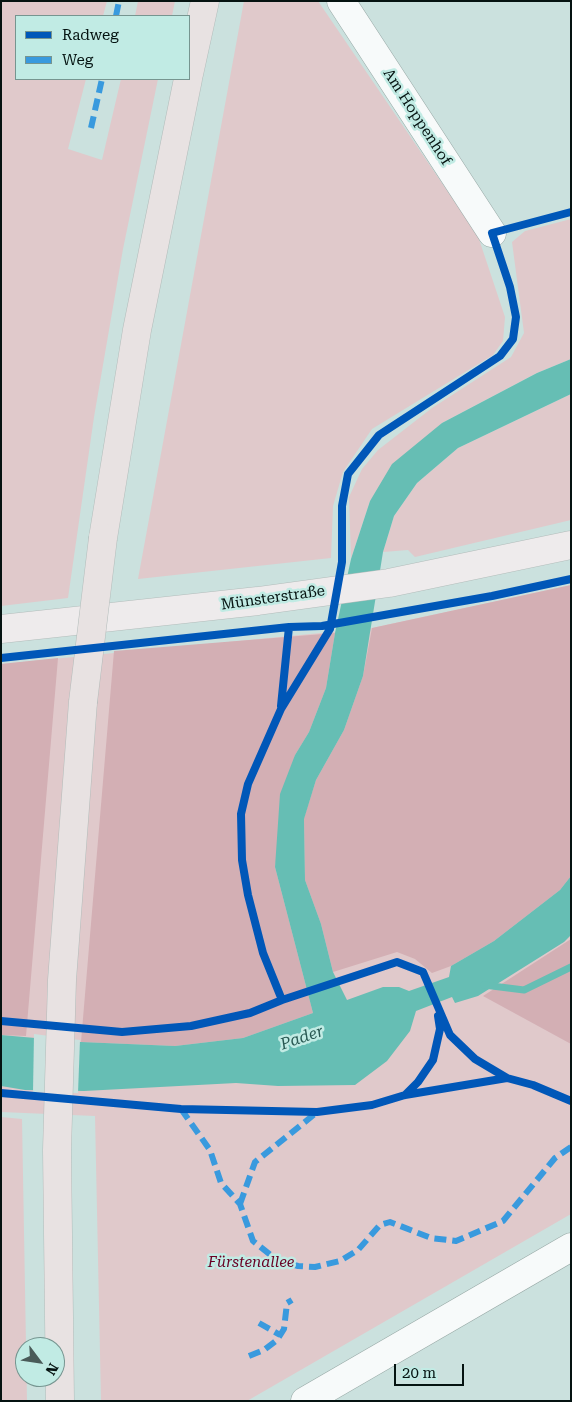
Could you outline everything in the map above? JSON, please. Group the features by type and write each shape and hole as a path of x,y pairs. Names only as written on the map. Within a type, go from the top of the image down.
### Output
{"highway":[{"path":"190,69 205,1"},
{"path":"60,1401 57,1150 62,980 83,702 103,538 138,330 188,80"}],"main road":[{"name":"Münsterstraße","path":"1,629 258,601 389,583 571,545"}],"street":[{"name":"Am Hoppenhof","path":"341,1 492,233"},
{"path":"305,1401 571,1247"}],"green space":[{"path":"1,1 107,1 103,15 15,15 15,80 86,80 68,149 102,160 121,80 158,80 123,249 94,417 68,598 1,606"},
{"path":"138,1 175,1 172,15 135,15"},
{"path":"244,1 318,1 478,236 505,317 503,341 493,355 372,429 343,472 333,506 331,558 138,579"},
{"path":"571,219 571,359 537,373 442,423 370,501 351,559 349,497 362,469 378,450 432,408 511,357 524,333 512,242 525,231"},
{"path":"571,394 571,520 415,557 408,550 383,552 394,516 417,483 458,448"},
{"name":"Fürstenallee","path":"571,585 571,1214 247,1401 101,1401 95,1116 1,1112 1,664 372,628"},
{"path":"1,1117 22,1119 26,1337 15,1337 15,1387 27,1387 27,1401 1,1401"}],"shaded area":[{"path":"571,585 571,876 560,890 494,941 451,966 432,973 415,959 397,952 333,972 321,924 305,880 304,818 316,780 344,730 363,676 372,628"},
{"path":"335,633 326,688 309,732 295,755 275,867 313,1013 243,1038 175,1046 81,1042 114,651"},
{"path":"58,658 26,1036 1,1035 1,664"},
{"path":"571,939 571,1044 483,996"}],"water":[{"name":"Pader","path":"571,359 571,394 458,448 417,483 394,516 383,552 363,676 344,730 316,780 304,819 305,880 321,924 333,972 347,1000 383,987 399,987 409,991 449,977 451,966 494,941 560,890 571,876 571,935 564,942 478,996 455,1003 452,997 416,1011 410,1031 387,1061 355,1085 278,1086 236,1083 84,1091 25,1090 1,1086 1,1035 81,1042 175,1046 243,1038 313,1013 275,867 280,794 295,755 309,732 326,688 335,633 351,559 370,501 392,464 442,423 537,373"}],"pier":[{"path":"34,1034 80,1040 78,1093 33,1092"}],"waterway":[{"path":"484,985 524,990 571,967"}],"marked path":[{"path":"116,15 119,1"},
{"path":"91,128 102,80"},
{"path":"181,1109 210,1150 221,1183 240,1204 253,1241 277,1260 298,1266 315,1267 340,1261 358,1250 380,1225 390,1222 431,1238 456,1241 503,1221 555,1158 571,1147"},
{"path":"240,1204 255,1162 316,1113"},
{"path":"249,1356 264,1350 277,1340 284,1329 287,1303 292,1300"},
{"path":"259,1323 280,1335"}],"cycle path":[{"path":"282,1000 263,953 248,895 242,860 241,814 248,784 281,709 330,629 342,562 342,506 348,474 379,435 500,356 513,339 516,317 510,287 492,233 571,212"},
{"path":"1,658 289,627 322,626 492,596 571,579"},
{"path":"281,706 289,627"},
{"path":"1,1021 122,1032 191,1026 250,1013 282,1000 397,962 423,972 450,1035 475,1059 507,1078"},
{"path":"405,1095 418,1082 433,1060 440,1029 438,1016"},
{"path":"1,1093 181,1109 317,1112 372,1105 405,1095 507,1078 533,1085 571,1101"}]}
